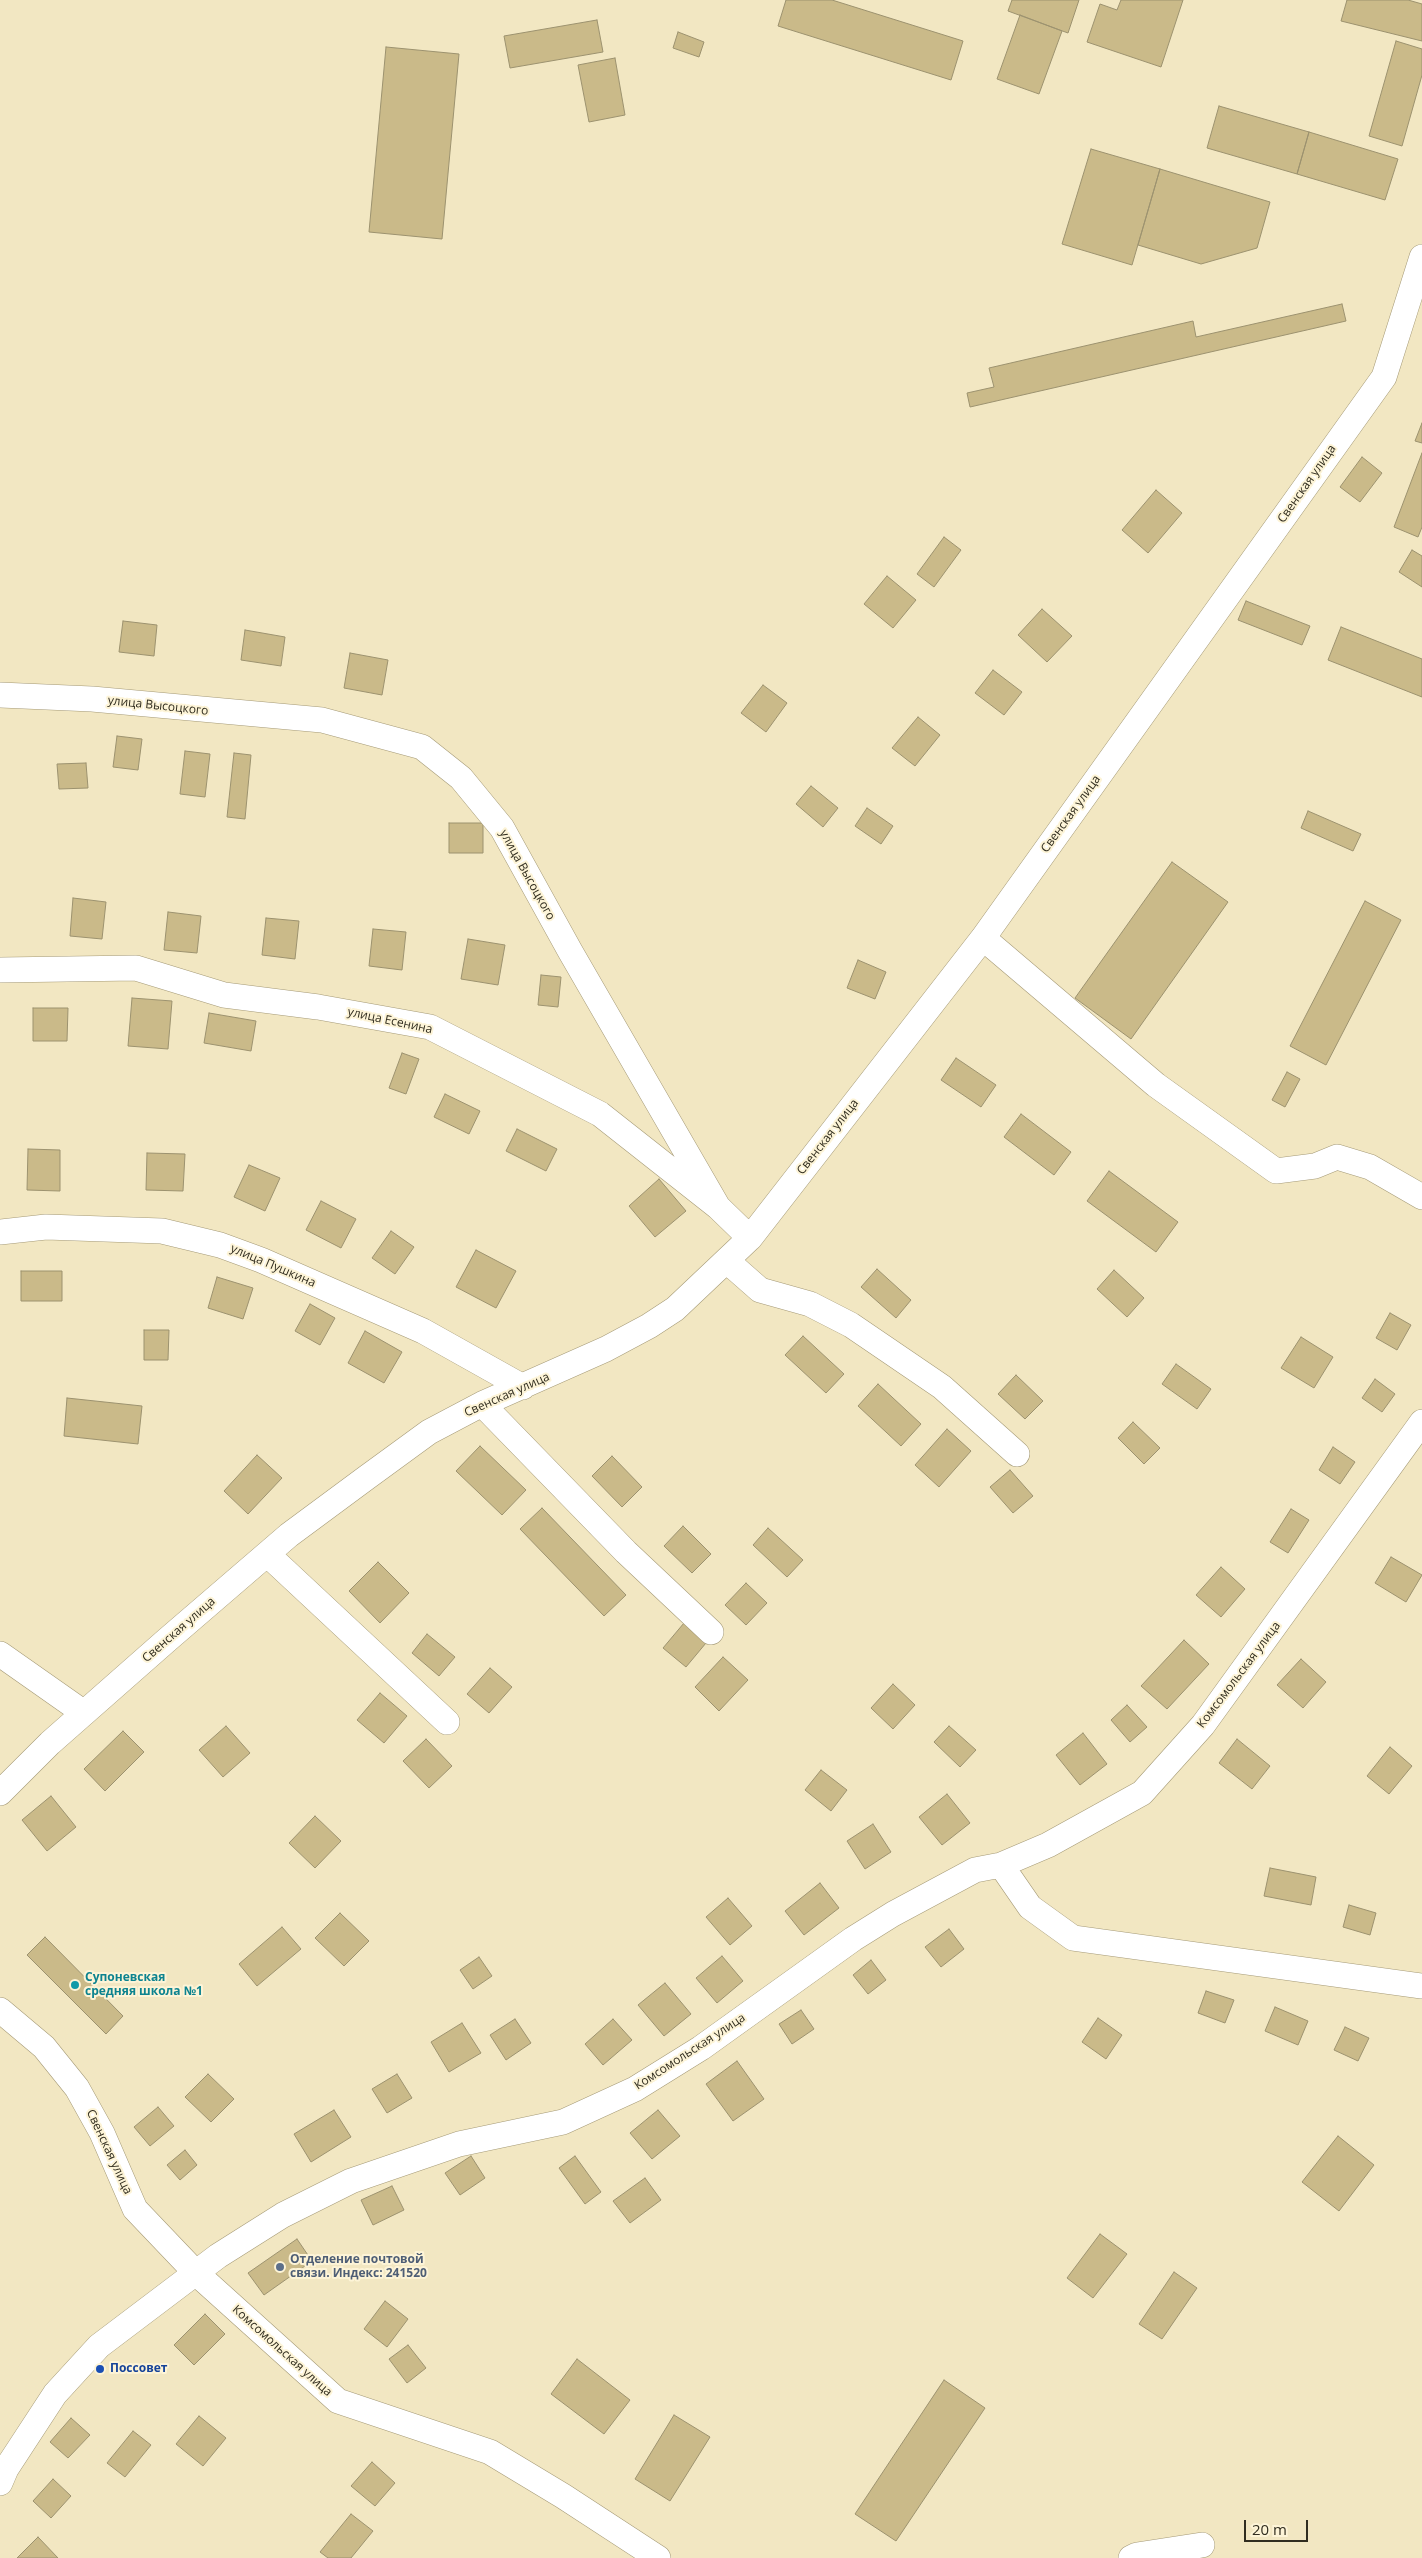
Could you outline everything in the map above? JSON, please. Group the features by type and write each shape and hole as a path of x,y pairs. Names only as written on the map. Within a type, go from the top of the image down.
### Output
{"street":[{"name":"Свенская улица","path":"0,1793 50,1743 289,1536 430,1432 482,1404 606,1349 649,1326 674,1309 750,1238 983,938 1384,377 1422,257"},
{"name":"улица Высоцкого","path":"0,695 92,699 322,720 422,747 461,778 502,828 570,951 718,1207"},
{"path":"983,938 1156,1085 1276,1171 1315,1166 1337,1157 1370,1167 1422,1198"},
{"name":"улица Есенина","path":"0,970 136,968 224,995 318,1007 430,1027 600,1114 718,1207 750,1238"},
{"name":"улица Пушкина","path":"0,1232 46,1228 162,1231 220,1245 261,1260 423,1331 523,1387"},
{"path":"727,1261 760,1290 810,1304 852,1325 942,1387 1017,1454"},
{"path":"482,1404 626,1552 711,1632"},
{"name":"Комсомольская улица","path":"0,2483 6,2469 55,2394 99,2346 218,2256 283,2215 352,2181 459,2144 563,2122 635,2089 701,2048 853,1939 893,1914 975,1870 1001,1865 1048,1846 1142,1793 1203,1725 1422,1422"},
{"path":"267,1554 447,1722"},
{"path":"0,1654 84,1713"},
{"path":"1001,1865 1030,1907 1073,1938 1422,1986"},
{"name":"Свенская улица","path":"0,2010 44,2047 77,2088 102,2133 135,2209 196,2273"},
{"name":"Комсомольская улица","path":"196,2273 338,2401 490,2452 564,2496 658,2558"},
{"path":"1131,2558 1137,2555 1202,2545"}],"building":[{"path":"786,0 832,0 963,41 951,80 778,26"},
{"path":"1012,0 1079,0 1068,33 1008,11"},
{"path":"1121,0 1183,0 1161,67 1087,42 1100,4 1117,10"},
{"path":"1347,0 1408,0 1422,4 1422,41 1341,21"},
{"path":"1020,15 1062,31 1039,94 997,79"},
{"path":"597,20 603,52 510,68 504,36"},
{"path":"678,32 704,42 699,57 673,48"},
{"path":"1396,41 1422,49 1422,75 1402,146 1369,136"},
{"path":"386,47 459,54 442,239 369,232"},
{"path":"615,58 625,115 589,122 578,65"},
{"path":"1219,106 1309,132 1297,174 1207,148"},
{"path":"1309,132 1398,159 1385,200 1297,174"},
{"path":"1091,149 1160,169 1132,265 1062,244"},
{"path":"1160,169 1270,202 1257,248 1201,264 1138,245"},
{"path":"1342,304 1346,321 970,407 967,393 994,387 989,368 1193,321 1196,337"},
{"path":"1422,423 1422,443 1415,441"},
{"path":"1422,453 1422,527 1418,537 1394,527"},
{"path":"1362,457 1382,473 1360,502 1340,487"},
{"path":"1156,490 1182,513 1148,553 1122,530"},
{"path":"944,537 961,550 934,587 917,574"},
{"path":"1412,550 1422,556 1422,587 1399,572"},
{"path":"887,576 916,600 893,628 864,604"},
{"path":"1246,601 1310,626 1302,645 1238,620"},
{"path":"1042,609 1072,636 1047,662 1018,635"},
{"path":"123,621 157,625 154,656 119,652"},
{"path":"1341,627 1422,659 1422,697 1328,660"},
{"path":"245,630 285,637 281,666 241,660"},
{"path":"350,653 388,660 382,695 344,688"},
{"path":"993,670 1022,692 1004,715 975,693"},
{"path":"763,685 787,703 766,732 741,713"},
{"path":"918,717 940,735 915,766 892,748"},
{"path":"117,736 142,739 138,770 113,767"},
{"path":"185,751 210,754 205,797 180,794"},
{"path":"234,753 251,755 245,819 227,817"},
{"path":"86,763 88,788 59,789 57,764"},
{"path":"811,786 838,808 823,827 796,804"},
{"path":"867,808 893,826 881,844 855,826"},
{"path":"1308,811 1361,834 1353,851 1301,828"},
{"path":"449,823 483,823 483,853 449,853"},
{"path":"1172,862 1228,902 1131,1039 1075,998"},
{"path":"73,898 106,902 102,939 70,936"},
{"path":"1365,901 1401,920 1326,1065 1290,1046"},
{"path":"168,912 201,916 197,953 164,950"},
{"path":"266,918 299,921 295,959 262,955"},
{"path":"373,929 406,932 402,970 369,966"},
{"path":"468,939 505,945 498,985 461,979"},
{"path":"858,960 886,972 875,999 847,988"},
{"path":"541,975 561,977 558,1007 538,1005"},
{"path":"132,998 172,1001 168,1049 128,1046"},
{"path":"33,1008 68,1008 67,1041 33,1041"},
{"path":"209,1013 256,1021 251,1051 204,1043"},
{"path":"402,1053 419,1059 406,1094 389,1088"},
{"path":"956,1058 996,1085 981,1107 941,1080"},
{"path":"1287,1072 1300,1079 1285,1107 1272,1100"},
{"path":"445,1094 480,1111 469,1134 434,1117"},
{"path":"1021,1114 1071,1152 1054,1175 1004,1137"},
{"path":"517,1129 557,1149 546,1171 506,1151"},
{"path":"28,1149 60,1150 60,1191 27,1190"},
{"path":"147,1153 185,1154 183,1191 146,1190"},
{"path":"249,1165 280,1178 265,1211 234,1197"},
{"path":"1109,1171 1178,1222 1156,1252 1087,1201"},
{"path":"659,1179 686,1211 655,1237 629,1206"},
{"path":"321,1201 356,1219 341,1248 306,1230"},
{"path":"391,1231 414,1247 395,1274 372,1258"},
{"path":"476,1250 516,1271 496,1308 456,1287"},
{"path":"877,1269 911,1300 896,1318 861,1287"},
{"path":"1114,1270 1144,1298 1127,1317 1097,1289"},
{"path":"21,1271 62,1271 62,1301 21,1301"},
{"path":"217,1277 253,1288 243,1319 208,1308"},
{"path":"310,1304 335,1318 320,1345 295,1331"},
{"path":"1390,1313 1411,1325 1397,1350 1376,1338"},
{"path":"144,1330 169,1330 168,1360 144,1360"},
{"path":"365,1331 402,1352 384,1383 348,1363"},
{"path":"803,1336 844,1374 826,1393 785,1355"},
{"path":"1301,1337 1333,1357 1314,1388 1281,1368"},
{"path":"1176,1364 1211,1389 1197,1409 1162,1384"},
{"path":"1016,1375 1043,1401 1025,1419 998,1394"},
{"path":"1375,1379 1395,1394 1382,1412 1362,1398"},
{"path":"878,1384 921,1424 901,1446 858,1406"},
{"path":"67,1398 142,1406 138,1444 64,1436"},
{"path":"1133,1422 1160,1448 1144,1464 1118,1438"},
{"path":"947,1429 971,1451 939,1487 915,1465"},
{"path":"480,1446 526,1490 502,1515 456,1471"},
{"path":"1333,1447 1355,1462 1340,1484 1319,1470"},
{"path":"257,1455 282,1478 248,1514 224,1491"},
{"path":"612,1456 642,1487 622,1507 592,1476"},
{"path":"1010,1470 1033,1496 1013,1513 990,1487"},
{"path":"542,1508 626,1595 604,1616 520,1529"},
{"path":"1291,1509 1309,1520 1288,1553 1270,1542"},
{"path":"683,1526 711,1554 692,1573 664,1546"},
{"path":"768,1528 803,1560 787,1577 753,1545"},
{"path":"1391,1557 1422,1575 1406,1602 1375,1583"},
{"path":"378,1562 409,1593 380,1623 349,1591"},
{"path":"1221,1567 1245,1589 1221,1617 1196,1595"},
{"path":"746,1583 767,1603 746,1625 725,1605"},
{"path":"684,1623 706,1643 686,1667 663,1648"},
{"path":"427,1634 455,1657 439,1676 412,1653"},
{"path":"1184,1640 1209,1664 1167,1709 1141,1686"},
{"path":"723,1657 748,1680 719,1711 695,1687"},
{"path":"1301,1659 1326,1682 1303,1708 1277,1685"},
{"path":"490,1668 512,1687 489,1713 467,1694"},
{"path":"893,1684 915,1705 893,1729 871,1708"},
{"path":"380,1693 407,1716 384,1743 357,1720"},
{"path":"1127,1705 1147,1727 1130,1742 1111,1720"},
{"path":"226,1726 250,1753 223,1777 199,1750"},
{"path":"949,1726 976,1750 960,1767 934,1742"},
{"path":"123,1731 144,1752 105,1791 84,1769"},
{"path":"1083,1733 1107,1764 1080,1785 1056,1755"},
{"path":"426,1739 452,1766 429,1788 403,1761"},
{"path":"1237,1739 1270,1766 1252,1789 1219,1763"},
{"path":"1390,1747 1412,1766 1389,1794 1367,1776"},
{"path":"821,1770 847,1790 831,1811 805,1790"},
{"path":"947,1794 970,1823 942,1845 919,1817"},
{"path":"51,1796 76,1827 47,1851 22,1820"},
{"path":"315,1816 341,1841 315,1868 289,1843"},
{"path":"873,1824 891,1852 865,1869 847,1841"},
{"path":"1270,1868 1316,1877 1311,1905 1264,1896"},
{"path":"820,1883 839,1908 804,1935 785,1911"},
{"path":"728,1898 752,1926 730,1945 706,1917"},
{"path":"1349,1905 1376,1913 1370,1935 1343,1927"},
{"path":"340,1913 369,1941 344,1966 315,1938"},
{"path":"282,1927 301,1949 257,1986 239,1964"},
{"path":"949,1929 964,1949 941,1967 925,1947"},
{"name":"Супоневская средняя школа №1","path":"45,1937 123,2016 106,2034 27,1955"},
{"path":"722,1956 743,1981 717,2003 696,1978"},
{"path":"479,1957 492,1976 473,1989 460,1970"},
{"path":"871,1960 886,1980 868,1994 853,1975"},
{"path":"665,1983 691,2014 664,2036 638,2005"},
{"path":"1206,1991 1234,2000 1225,2023 1198,2013"},
{"path":"1275,2007 1308,2021 1298,2045 1265,2031"},
{"path":"801,2010 814,2029 792,2044 779,2024"},
{"path":"1098,2018 1122,2035 1106,2059 1082,2042"},
{"path":"515,2019 531,2043 506,2060 490,2035"},
{"path":"613,2019 632,2040 603,2065 585,2044"},
{"path":"462,2023 481,2053 449,2072 431,2042"},
{"path":"1345,2027 1369,2038 1358,2061 1334,2050"},
{"path":"737,2061 764,2099 733,2121 706,2084"},
{"path":"208,2074 234,2099 211,2122 185,2097"},
{"path":"397,2074 412,2098 387,2113 372,2089"},
{"path":"158,2107 174,2126 150,2146 134,2127"},
{"path":"334,2110 351,2137 311,2162 294,2134"},
{"path":"658,2110 680,2136 652,2159 630,2133"},
{"path":"1338,2136 1374,2165 1339,2211 1302,2182"},
{"path":"185,2150 197,2165 180,2180 167,2165"},
{"path":"471,2156 485,2178 460,2195 445,2173"},
{"path":"575,2156 601,2192 585,2204 559,2168"},
{"path":"645,2178 661,2200 630,2223 613,2201"},
{"path":"392,2186 404,2210 373,2225 361,2200"},
{"path":"1100,2234 1127,2254 1093,2298 1067,2278"},
{"name":"Отделение почтовой связи. Индекс: 241520","path":"297,2239 312,2261 264,2295 248,2273"},
{"path":"1174,2272 1197,2288 1162,2339 1139,2324"},
{"path":"385,2301 408,2319 387,2347 364,2329"},
{"path":"205,2314 225,2334 194,2365 174,2345"},
{"path":"408,2345 426,2368 407,2383 389,2359"},
{"path":"577,2359 630,2400 604,2434 551,2394"},
{"path":"944,2380 985,2408 896,2541 855,2514"},
{"path":"674,2415 710,2437 670,2501 635,2479"},
{"path":"199,2416 226,2438 203,2466 176,2444"},
{"path":"71,2418 90,2435 68,2458 50,2442"},
{"path":"133,2431 151,2445 125,2477 107,2463"},
{"path":"372,2462 395,2483 375,2506 351,2486"},
{"path":"53,2479 71,2496 51,2518 33,2501"},
{"path":"351,2514 373,2531 351,2558 328,2558 320,2552"},
{"path":"38,2537 58,2558 17,2558"}],"place":[{"name":"Супоневская средняя школа №1","path":"75,1985"},
{"name":"Отделение почтовой связи. Индекс: 241520","path":"280,2267"},
{"name":"Поссовет","path":"100,2369"}]}
